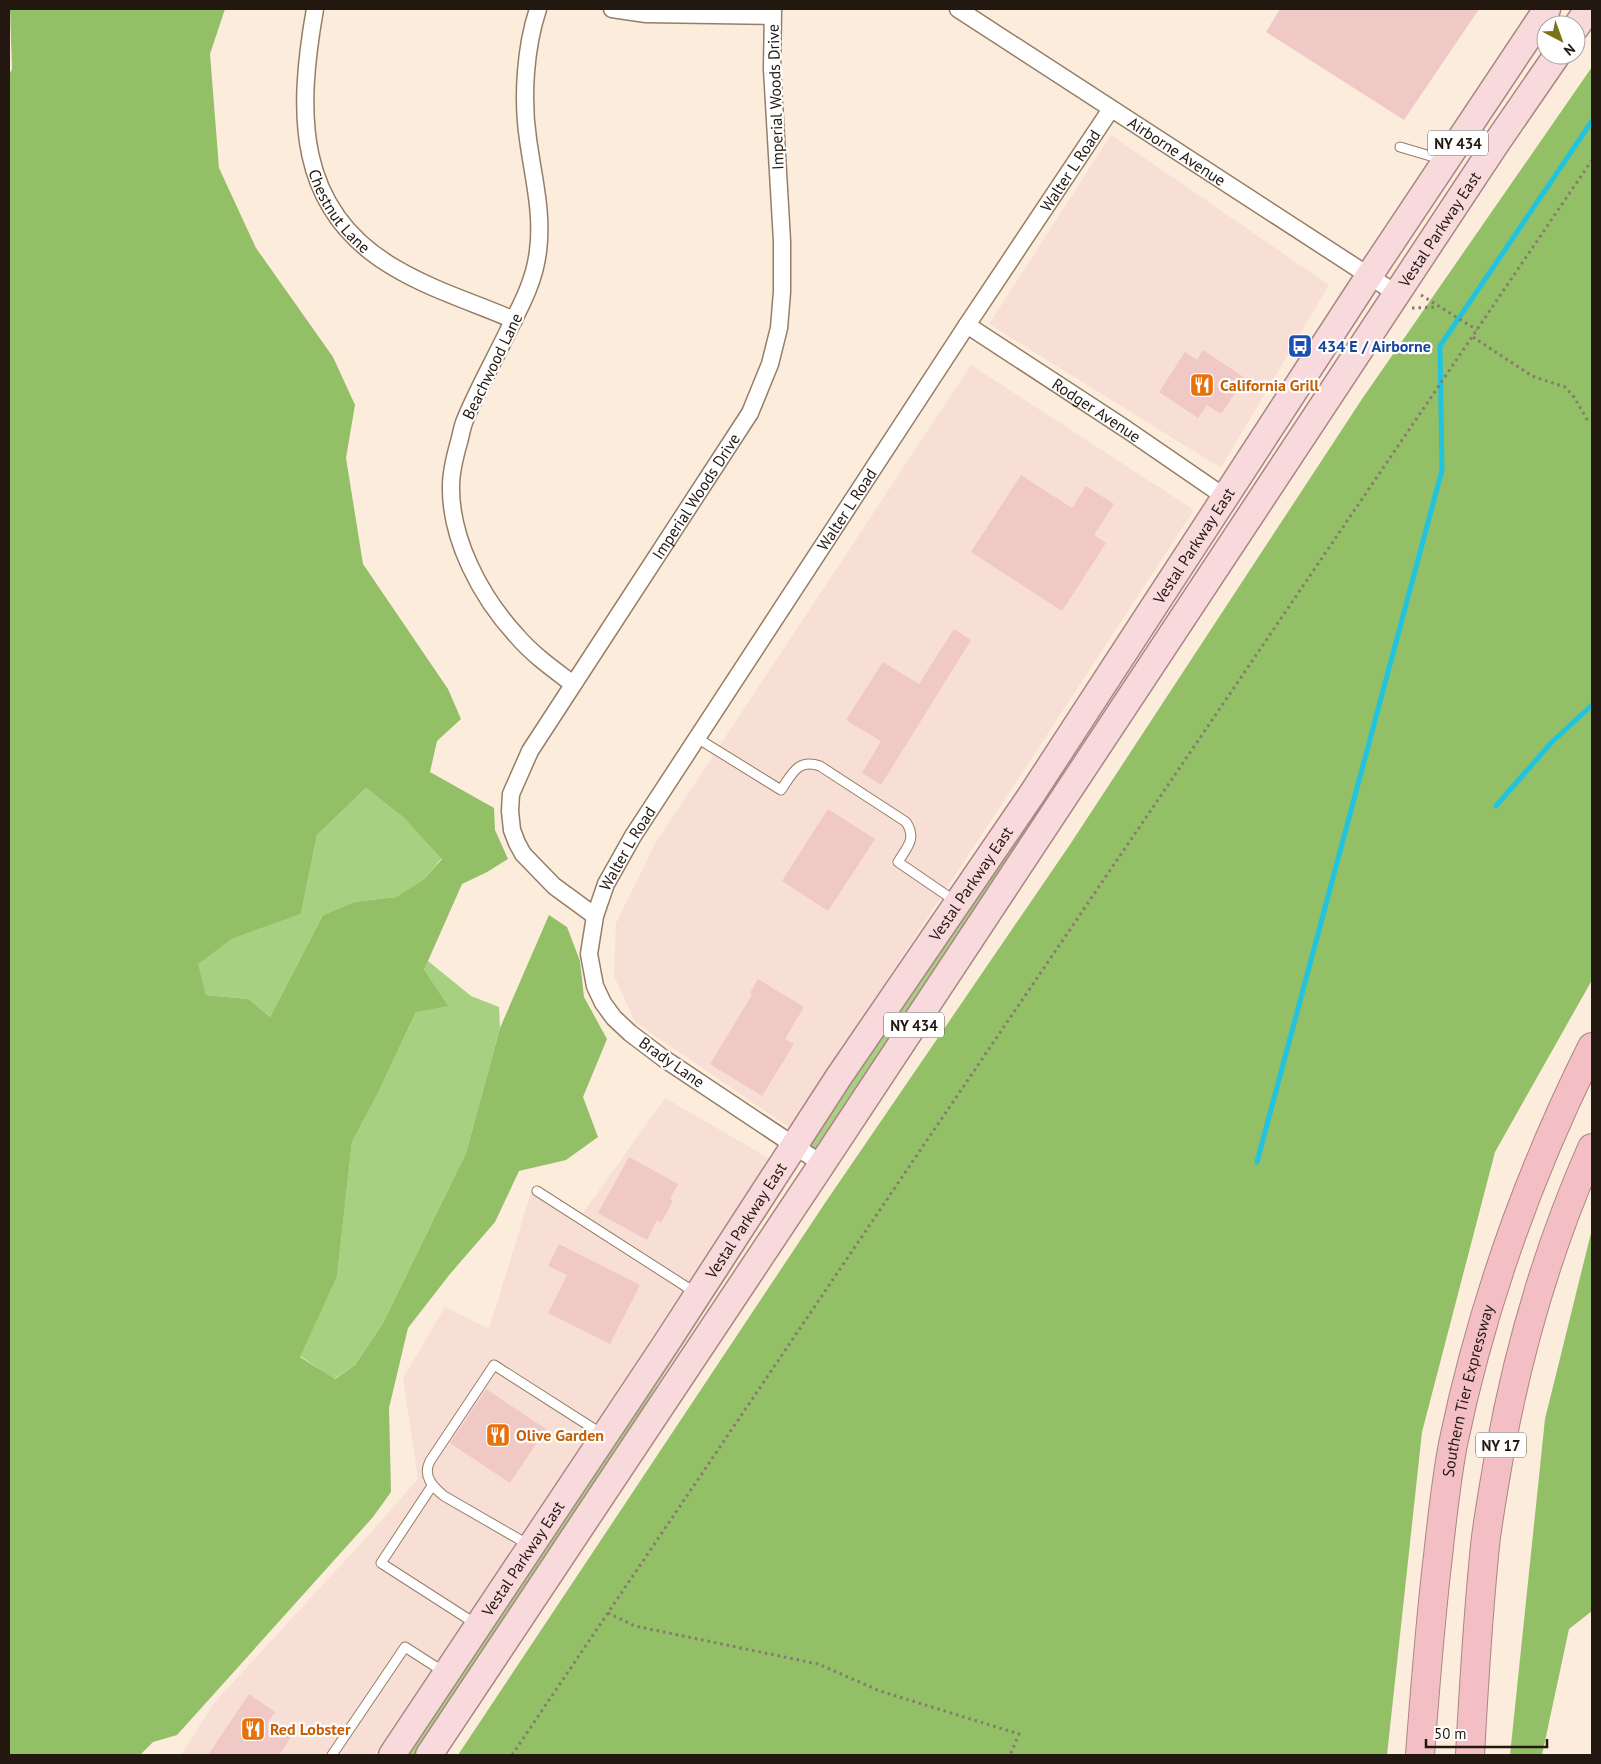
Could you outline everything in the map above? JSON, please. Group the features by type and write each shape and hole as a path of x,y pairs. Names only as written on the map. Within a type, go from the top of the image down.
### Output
{"highway":[{"name":"Southern Tier Expressway","path":"1420,1755 1430,1628 1444,1496 1453,1444 1468,1380 1484,1316 1528,1186 1554,1125 1592,1047"},
{"name":"NY 17","path":"1470,1755 1486,1535 1509,1403 1530,1319 1553,1247 1592,1148"}],"main road":[{"name":"Vestal Parkway East","path":"392,1755 698,1294 838,1078 1032,794 1368,276 1547,9"},
{"name":"Vestal Parkway East","path":"429,1755 822,1164 1406,298 1495,145 1550,65"}],"street":[{"name":"Chestnut Lane","path":"315,9 308,49 305,129 317,179 330,206 340,221 365,248 395,268 514,320"},
{"name":"Beachwood Lane","path":"538,9 528,44 525,108 540,212 538,251 529,287 464,421 455,456 451,485 453,510 461,542 474,575 500,616 517,637 543,661 573,684"},
{"path":"612,9 646,14 772,13"},
{"name":"Airborne Avenue","path":"958,9 1368,276 1406,298"},
{"name":"Imperial Woods Drive","path":"594,916 554,886 523,854 512,830 511,794 530,751 750,414 770,364 779,328 782,292 782,241 772,68 772,13"},
{"name":"Walter L Road","path":"594,916 606,884 633,836 967,325 1111,109"},
{"name":"Rodger Avenue","path":"967,325 1126,429 1225,497"},
{"name":"Brady Lane","path":"594,916 590,954 595,986 603,1003 614,1018 630,1033 663,1058 822,1164"}],"lane":[{"path":"1400,147 1446,161"},
{"path":"697,738 781,790 795,770 803,764 810,762 820,766 906,822 911,830 911,841 898,862 957,903"},
{"path":"537,1191 698,1294"},
{"path":"531,1547 444,1496 432,1486 427,1468 430,1461 494,1365 605,1435"},
{"path":"432,1486 381,1563 478,1626"},
{"path":"332,1755 405,1647 446,1673"}],"path":[{"path":"512,1755 918,1152 1592,160"},
{"path":"1406,298 1440,307 1477,330"},
{"path":"1406,298 1440,307"},
{"path":"1473,337 1532,376 1565,387 1574,397 1588,421"},
{"path":"608,1613 635,1626 818,1664 880,1691 1019,1734 1010,1755"}],"shaded area":[{"path":"1111,135 1329,285 1221,468 989,324"},
{"path":"971,365 1194,510 790,1128 635,1022 614,976 616,923 656,842"},
{"path":"665,1098 770,1159 374,1755 181,1755 214,1703 418,1479 403,1378 445,1307 489,1329 532,1189 583,1213"}],"green space":[{"path":"10,9 225,9 210,54 219,168 256,248 333,357 355,405 346,458 363,564 448,689 461,719 437,741 430,772 494,808 495,830 508,859 462,884 424,970 448,1006 416,1012 377,1095 352,1142 337,1277 300,1357 335,1379 355,1365 383,1323 466,1153 500,1028 549,915 567,927 580,961 584,997 607,1039 583,1097 598,1137 566,1160 519,1171 495,1222 450,1274 408,1328 389,1408 391,1492 373,1517 177,1735 153,1742 140,1755 9,1755 9,75 12,69","holes":["366,788 404,818 442,859 424,879 396,897 354,902 323,915 270,1017 249,999 206,995 198,964 232,939 301,914 317,835"]},
{"path":"1592,67 1592,980 1495,1152 1422,1432 1387,1755 458,1755 825,1203 1069,846 1362,399"},
{"path":"1053,779 1052,787 1030,834 819,1150 810,1146"},
{"path":"366,788 404,818 442,858 424,879 396,897 354,902 323,915 270,1017 249,999 206,995 197,964 232,939 301,914 317,835"},
{"path":"428,961 471,996 499,1007 500,1028 466,1153 383,1323 355,1365 334,1379 300,1356 337,1277 352,1142 377,1095 416,1012 424,970"},
{"path":"787,1179 784,1188 657,1385 626,1437 418,1755 405,1755"},
{"path":"1592,1229 1592,1611 1569,1629 1542,1755 1510,1755 1545,1419"}],"building":[{"path":"1280,9 1479,9 1404,120 1266,32"},
{"name":"California Grill","path":"1203,350 1245,378 1221,414 1207,405 1198,418 1159,392 1185,352 1197,360"},
{"path":"1021,475 1072,508 1086,486 1114,504 1094,535 1106,543 1062,611 971,552"},
{"path":"954,629 971,640 881,785 862,773 881,741 846,720 883,662 919,684"},
{"path":"828,809 875,839 828,911 782,881"},
{"path":"758,979 804,1007 785,1039 794,1044 762,1096 710,1064 752,995 750,993"},
{"path":"629,1157 678,1184 670,1199 673,1201 661,1223 657,1220 647,1240 598,1213"},
{"path":"559,1244 640,1285 610,1344 548,1313 567,1275 548,1266"},
{"name":"Olive Garden","path":"486,1389 546,1429 510,1483 450,1443"},
{"name":"Red Lobster","path":"249,1694 275,1712 268,1722 291,1737 279,1755 208,1755"}],"waterway":[{"path":"1257,1162 1442,470 1440,346 1592,121"},
{"path":"1496,806 1551,743 1592,705"}],"place":[{"name":"434 E / Airborne","path":"1300,346"},
{"name":"California Grill","path":"1202,385"},
{"name":"Olive Garden","path":"498,1435"},
{"name":"Red Lobster","path":"253,1729"}]}
